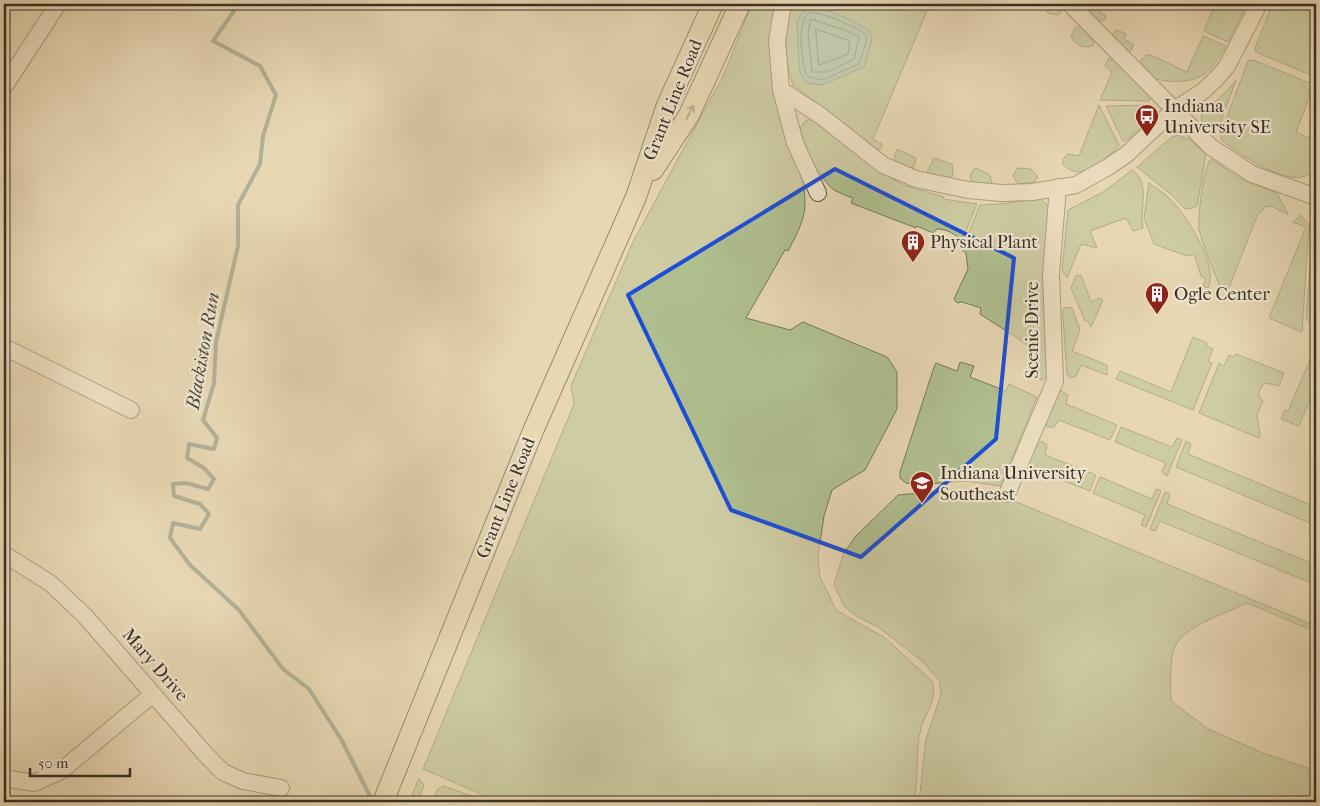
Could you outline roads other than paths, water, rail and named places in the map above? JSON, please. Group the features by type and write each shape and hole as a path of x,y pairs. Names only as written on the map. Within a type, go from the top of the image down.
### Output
{"main road":[{"name":"Grant Line Road","path":"383,802 533,431 636,197 667,105 713,4"},
{"name":"Grant Line Road","path":"636,197 689,116 740,4"}],"street":[{"path":"4,87 58,4"},
{"path":"783,4 777,41 781,90 795,143 818,193"},
{"path":"1070,4 1105,42 1157,90 1211,148 1236,165 1267,180 1316,197"},
{"path":"781,90 821,116 883,165 924,181 968,190 1006,193 1076,185 1108,168 1147,137 1174,110 1202,92 1217,78 1227,66 1259,4"},
{"name":"Scenic Drive","path":"1007,494 1055,381 1052,274 1058,187"},
{"path":"4,348 132,410"},
{"name":"Mary Drive","path":"4,554 50,583 85,616 223,772 243,780 281,788"},
{"path":"4,778 34,783 61,771 153,694"}],"water":[{"path":"807,7 832,12 869,30 872,39 864,67 822,85 807,83 803,79 799,69 797,21"}],"waterway":[{"name":"Blackiston Run","path":"230,4 234,11 213,41 260,66 276,95 263,136 260,164 238,205 238,246 216,342 214,383 203,420 217,438 214,449 189,444 187,458 204,468 214,479 208,489 186,483 173,484 174,496 200,504 209,514 200,529 173,523 170,538 190,565 239,610 283,669 309,689 341,739 372,800"}],"place":[{"name":"Indiana University SE","path":"1147,137"},
{"name":"Physical Plant","path":"913,263"},
{"name":"Ogle Center","path":"1157,315"},
{"name":"Indiana University Southeast","path":"922,504"}]}
